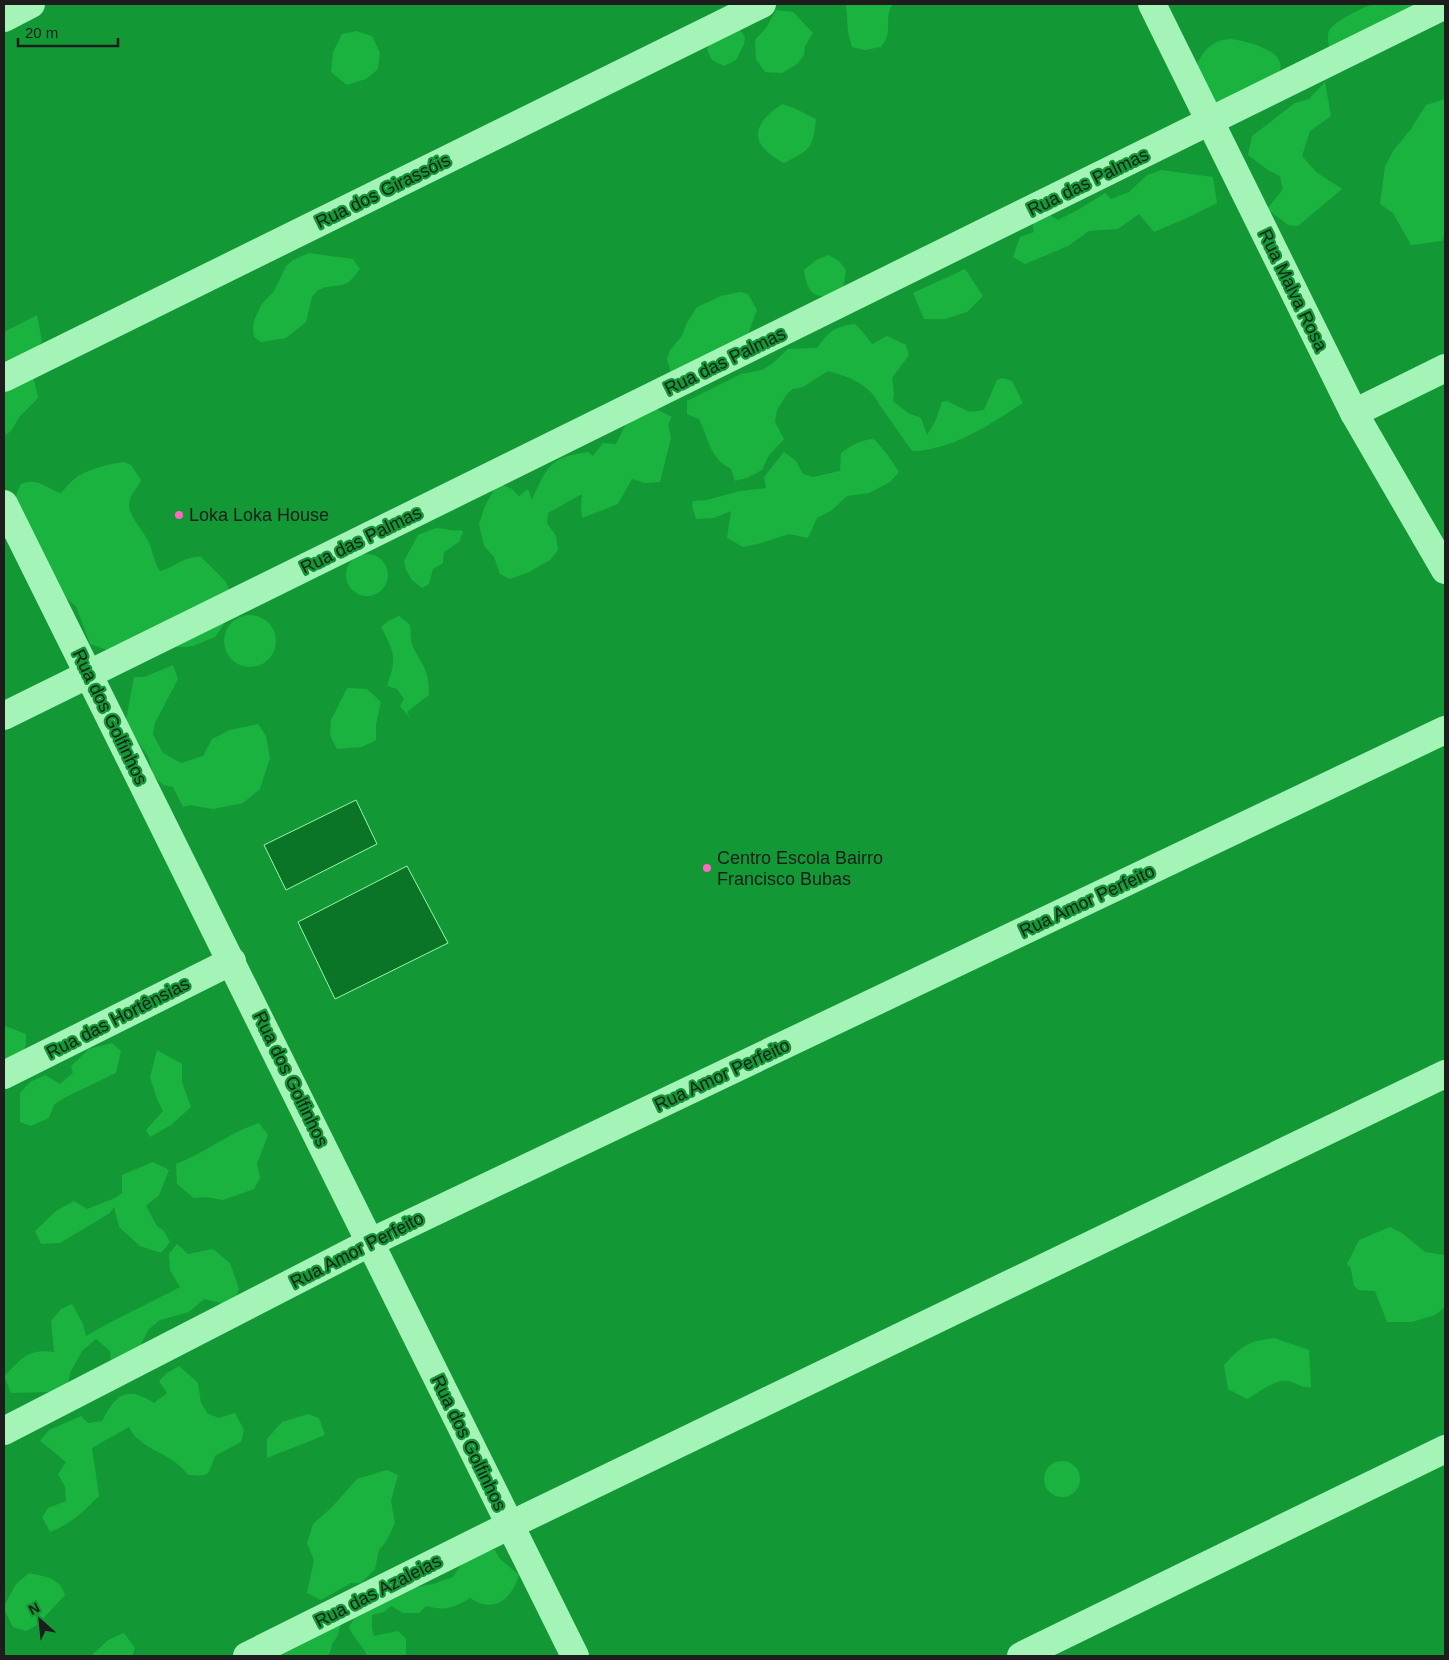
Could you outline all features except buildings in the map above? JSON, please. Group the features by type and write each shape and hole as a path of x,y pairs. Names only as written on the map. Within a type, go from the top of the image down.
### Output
{"street":[{"path":"4,18 31,4"},
{"name":"Rua dos Girassóis","path":"4,378 762,4"},
{"name":"Rua Malva Rosa","path":"1152,4 1354,413 1445,570"},
{"name":"Rua das Palmas","path":"4,716 1445,5"},
{"path":"1354,413 1445,368"},
{"name":"Rua dos Golfinhos","path":"4,504 232,960 575,1656"},
{"name":"Rua Amor Perfeito","path":"4,1431 371,1242 1445,730"},
{"name":"Rua das Hortênsias","path":"4,1075 232,960"},
{"name":"Rua das Azaleias","path":"248,1656 510,1525 1445,1074"},
{"path":"1021,1656 1445,1449"}],"shaded area":[{"path":"846,4 893,4 888,16 887,36 881,47 865,50 852,47 848,32"},
{"path":"1373,4 1445,4 1329,47 1329,31 1336,23"},
{"path":"776,10 793,12 813,33 805,46 804,55 797,64 782,73 765,72 756,59 755,40 766,28"},
{"path":"738,27 745,37 744,44 736,60 724,66 712,60 707,50 711,37"},
{"path":"356,31 372,36 380,53 378,69 366,79 347,85 331,72 333,52 342,34"},
{"path":"1231,39 1247,42 1266,49 1279,60 1281,68 1277,76 1238,116 1204,98 1195,68 1208,47"},
{"path":"1325,82 1331,116 1310,131 1302,156 1316,172 1342,189 1298,226 1288,225 1267,209 1283,189 1280,176 1268,170 1248,155 1252,136 1295,103 1309,99"},
{"path":"1445,99 1445,233 1442,241 1411,245 1393,213 1380,204 1385,167 1393,151 1411,129 1426,105"},
{"path":"782,104 816,119 809,147 800,155 784,163 764,149 758,135 759,127 764,120"},
{"path":"1161,170 1213,177 1217,203 1154,232 1139,214 1118,229 1089,231 1068,246 1025,264 1013,257 1020,237 1034,232 1032,221 1050,215 1058,220 1105,193 1111,199 1129,192 1147,175"},
{"path":"309,253 353,259 360,269 349,282 318,290 312,297 306,322 286,338 261,342 254,337 253,329 254,321 261,305 274,291 286,266 293,260"},
{"path":"829,255 839,261 846,270 844,282 838,292 829,296 820,296 810,290 806,282 804,270 816,260"},
{"path":"965,269 983,296 967,312 945,319 924,319 913,293"},
{"path":"740,292 748,294 757,310 745,342 731,362 713,382 704,384 672,377 667,359 670,350 681,337 697,307 721,296"},
{"path":"37,315 42,341 30,362 38,398 20,416 11,431 4,436 4,332"},
{"path":"855,324 872,344 887,336 906,345 909,355 892,378 893,401 908,413 921,418 927,435 935,422 942,402 947,401 970,412 984,410 997,380 1003,378 1012,381 1023,403 970,435 927,450 912,451 870,391 850,378 828,371 803,387 793,389 787,394 777,410 775,422 784,439 769,455 762,470 747,478 735,481 731,469 724,465 714,454 699,419 687,414 687,401 741,374 762,370 788,349 817,348 837,328"},
{"path":"656,409 672,417 668,424 671,438 660,482 645,483 632,479 618,504 582,518 582,494 548,513 547,523 556,536 558,550 550,560 529,572 510,579 500,574 494,557 484,546 479,524 485,506 495,488 503,485 512,489 519,496 528,489 532,500 546,472 557,461 575,454 588,452 593,456 603,443 616,444 627,422"},
{"path":"874,439 899,472 890,482 869,493 847,496 832,510 817,518 808,538 789,534 743,547 727,538 731,511 714,518 696,519 692,506 693,501 707,500 740,491 766,488 764,477 784,452 796,461 803,474 813,477 840,471 841,453 856,443"},
{"path":"124,462 131,465 141,480 129,504 133,517 149,543 160,571 189,558 201,557 226,582 232,598 231,607 224,624 215,637 193,646 184,647 176,647 151,640 113,652 90,644 76,606 57,591 14,509 17,492 21,484 37,482 61,493 77,477 89,471"},
{"path":"436,528 461,530 463,532 459,542 444,552 443,563 433,569 429,584 422,588 412,580 406,570 404,561 418,535"},
{"path":"367,554 382,560 388,575 382,590 367,596 352,590 346,575 352,560"},
{"path":"245,615 255,615 269,622 276,636 276,646 269,660 255,667 245,667 235,663 228,656 224,646 224,636 228,626 235,619"},
{"path":"399,616 410,625 411,641 428,680 429,695 407,712 410,718 400,706 404,699 397,689 387,686 393,656 381,627"},
{"path":"173,665 178,679 155,723 153,734 163,753 181,763 203,756 212,739 230,730 258,724 266,736 270,758 260,789 243,803 213,809 190,805 183,807 173,787 163,785 153,775 148,756 126,720 134,677 144,677"},
{"path":"347,688 367,689 381,702 376,724 376,740 362,747 337,749 330,735 331,720"},
{"path":"356,800 377,844 286,890 264,845"},
{"path":"407,866 448,943 335,999 298,922"},
{"path":"4,1027 26,1034 26,1045 21,1059 4,1063"},
{"path":"112,1043 121,1051 116,1073 64,1098 54,1105 49,1118 31,1126 20,1122 20,1093 30,1082 45,1075 60,1084 73,1073 71,1066 89,1049"},
{"path":"157,1050 182,1064 182,1082 191,1107 171,1125 150,1137 146,1130 163,1111 150,1077"},
{"path":"259,1123 268,1135 257,1164 260,1178 254,1189 223,1200 206,1197 194,1198 177,1184 176,1164"},
{"path":"153,1162 169,1170 159,1195 146,1206 157,1226 164,1231 170,1242 161,1253 140,1246 119,1227 114,1207 110,1213 60,1243 41,1244 35,1231 56,1211 74,1201 87,1209 115,1198 122,1193 122,1175"},
{"path":"1390,1227 1402,1233 1425,1252 1445,1255 1445,1307 1435,1315 1412,1322 1387,1322 1375,1291 1359,1290 1354,1286 1351,1269 1347,1264 1359,1240"},
{"path":"177,1244 188,1254 213,1249 230,1263 239,1289 233,1306 204,1299 189,1312 160,1320 149,1329 141,1344 147,1353 111,1363 110,1351 96,1339 82,1351 71,1371 67,1386 51,1392 11,1393 4,1376 31,1353 54,1352 51,1321 61,1309 72,1304 83,1324 86,1336 180,1287 170,1270 169,1254"},
{"path":"1274,1338 1309,1350 1311,1387 1283,1381 1272,1384 1247,1399 1228,1389 1224,1365 1246,1345"},
{"path":"179,1366 198,1383 201,1403 208,1414 219,1418 235,1413 244,1430 241,1442 215,1456 207,1474 188,1475 170,1458 142,1442 129,1427 92,1448 99,1496 77,1517 50,1532 42,1517 48,1508 66,1501 65,1487 58,1474 66,1462 40,1441 49,1430 81,1416 88,1423 102,1421 112,1404 123,1395 136,1394 154,1403 167,1393 159,1381 167,1373"},
{"path":"308,1414 319,1418 325,1435 267,1458 267,1439 282,1422"},
{"path":"1062,1461 1075,1466 1080,1479 1075,1492 1062,1497 1049,1492 1044,1479 1049,1466"},
{"path":"387,1470 398,1475 391,1501 395,1523 387,1540 379,1550 375,1569 361,1583 351,1583 321,1600 307,1593 314,1560 307,1543 313,1524 332,1507 357,1479"},
{"path":"477,1549 495,1550 499,1558 519,1575 516,1584 506,1597 500,1602 487,1605 470,1598 449,1608 426,1606 419,1613 403,1613 391,1606 384,1612 372,1615 374,1636 398,1631 406,1639 406,1656 367,1656 349,1627 356,1615 408,1589 433,1584 453,1577 468,1555"},
{"path":"29,1573 56,1581 63,1589 65,1595 37,1625 26,1631 13,1627 4,1606 16,1584"},
{"path":"342,1621 337,1637 327,1656 269,1656"},
{"path":"124,1633 135,1648 132,1656 91,1656 108,1640"}],"place":[{"name":"Loka Loka House","path":"179,515"},
{"name":"Centro Escola Bairro Francisco Bubas","path":"707,868"}]}
